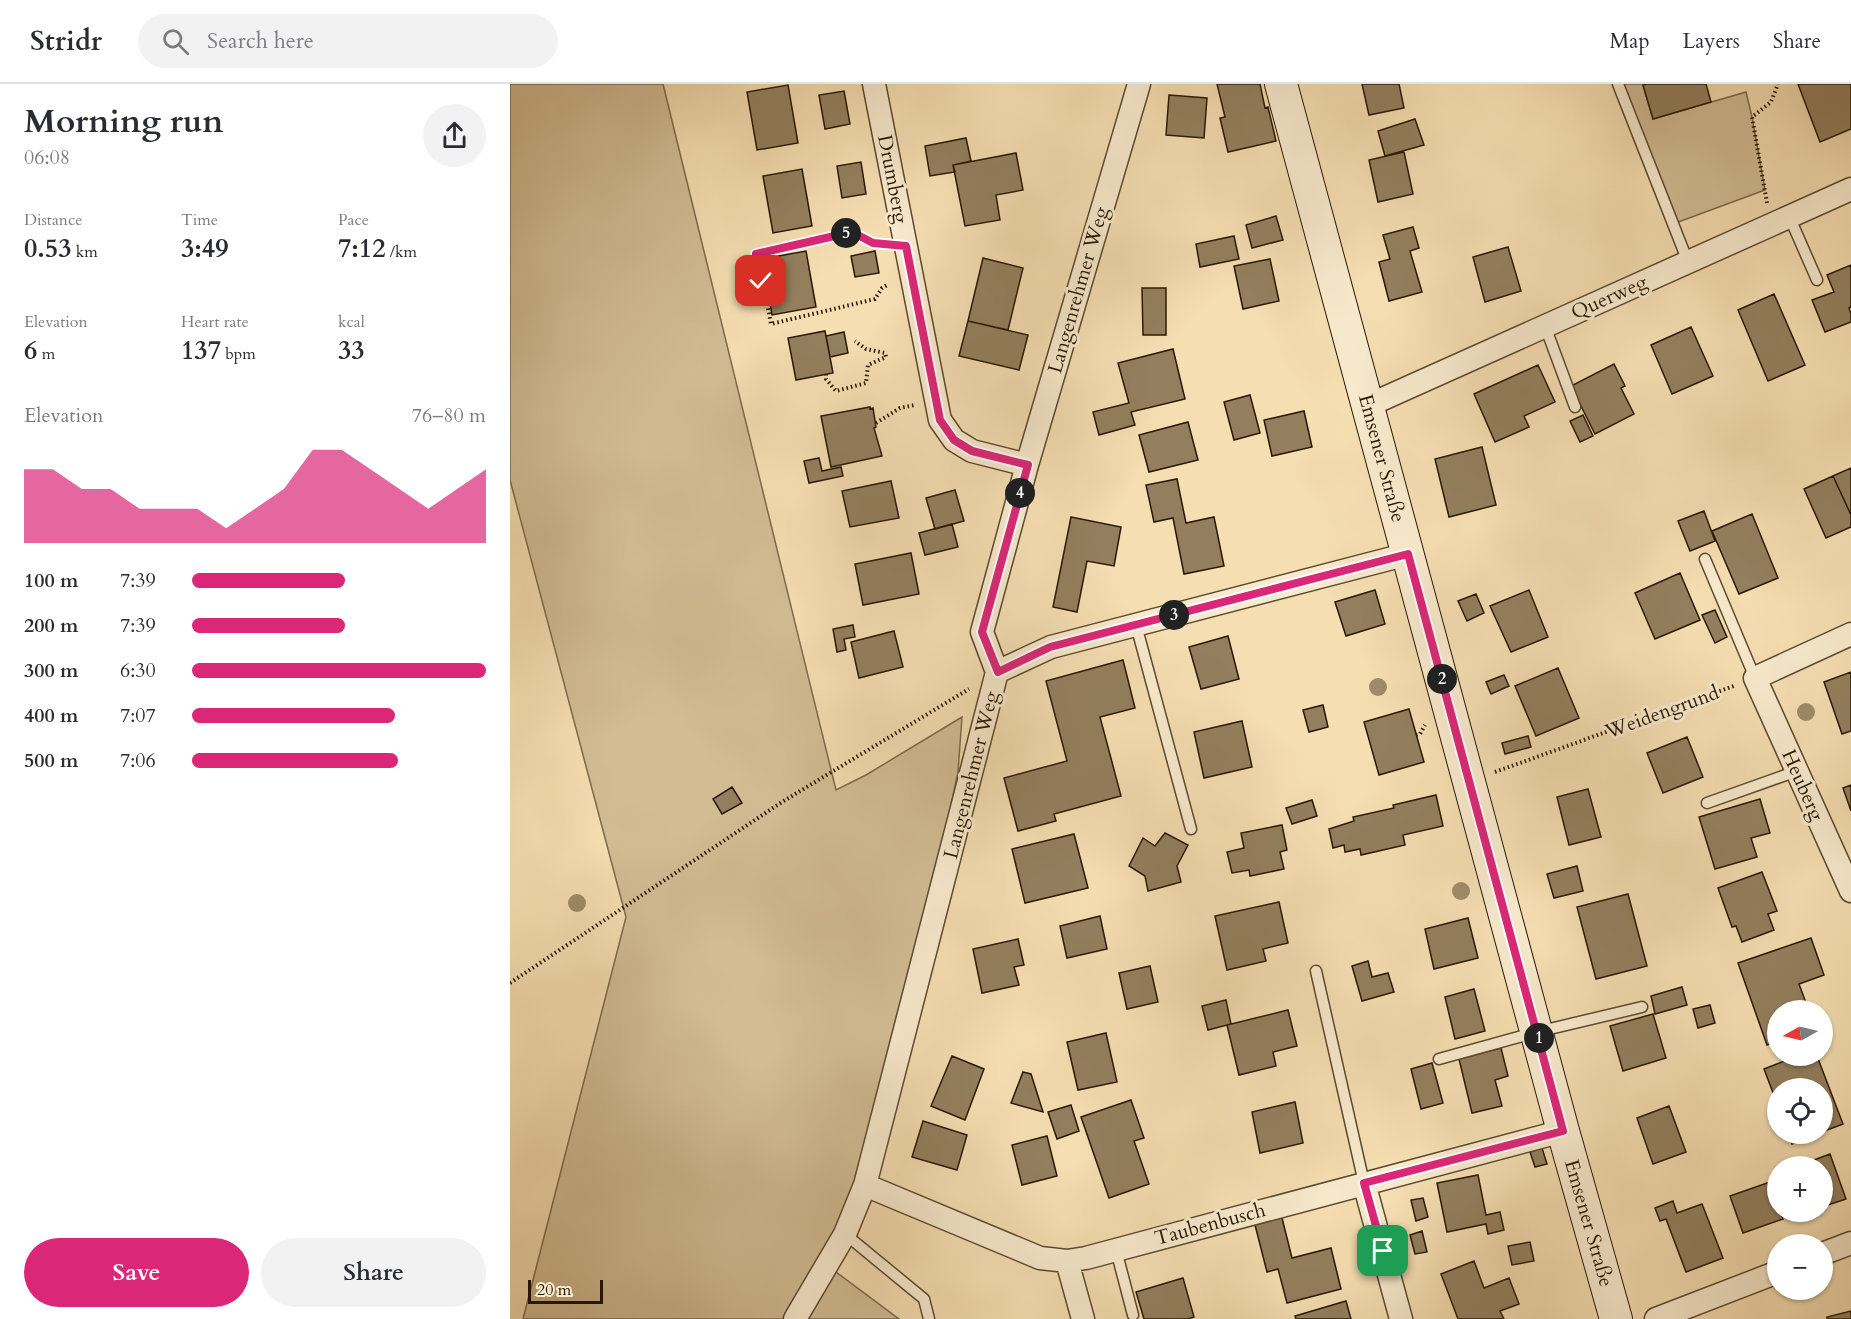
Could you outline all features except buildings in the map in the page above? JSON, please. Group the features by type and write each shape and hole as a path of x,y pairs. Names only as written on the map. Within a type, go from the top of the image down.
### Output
{"street":[{"name":"Drumberg","path":"874,84 940,420 954,440 972,451 1028,465"},
{"name":"Langenrehmer Weg","path":"795,1319 845,1234 865,1185 998,672 982,632 1139,84"},
{"name":"Emsener Straße","path":"1281,84 1563,1131 1616,1319"},
{"name":"Querweg","path":"1367,406 1851,189"},
{"path":"998,672 1050,647 1408,554"},
{"path":"1755,678 1851,634"},
{"name":"Heuberg","path":"1755,678 1851,891"},
{"name":"Taubenbusch","path":"865,1185 1040,1258 1067,1261 1563,1131"},
{"path":"1364,1183 1401,1319"},
{"path":"1833,1250 1851,1243"},
{"path":"1067,1261 1083,1319"},
{"path":"1656,1319 1767,1276"}],"lane":[{"path":"1618,84 1688,262"},
{"path":"1780,220 1817,280"},
{"path":"1545,326 1575,407"},
{"path":"1706,559 1755,678"},
{"path":"1136,625 1191,829"},
{"path":"1707,803 1797,771"},
{"path":"1316,971 1364,1183"},
{"path":"1439,1059 1642,1006"},
{"path":"845,1234 924,1299 930,1319"},
{"path":"1116,1250 1133,1315"}],"path":[{"path":"1778,84 1771,102 1752,117 1780,220"},
{"path":"766,280 761,281 756,254 852,232 873,243 906,246"},
{"path":"769,298 766,298 771,324 875,299 882,288 911,272"},
{"path":"826,374 826,380 836,391 866,383 868,365 886,357 885,353 866,349 855,341"},
{"path":"876,423 900,408 936,402"},
{"path":"510,983 782,802 998,672"},
{"name":"Weidengrund","path":"1469,781 1755,678"}],"shaded area":[{"path":"510,84 663,84 836,790 866,775 962,717 958,772 929,908 832,1269 899,1319 523,1319 626,917 510,480"},
{"path":"1618,84 1647,84 1643,86 1653,119 1746,92 1765,190 1673,224"}],"route":[{"path":"761,281 756,254 852,232 873,243 906,246 940,420 954,440 972,451 1028,465 982,632 998,672 1050,647 1408,554 1563,1131 1364,1183 1383,1251"}]}
